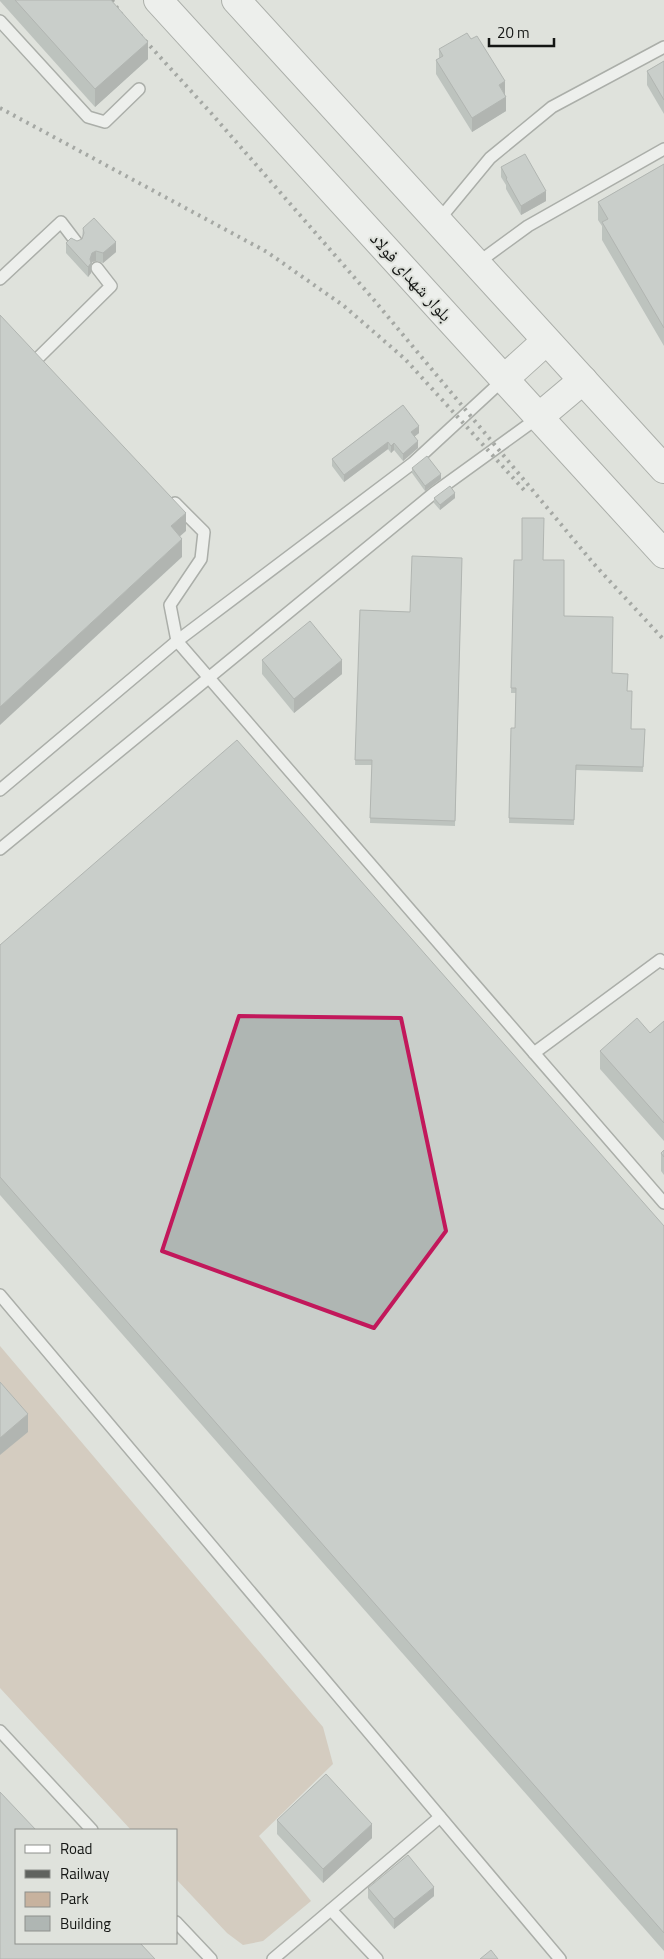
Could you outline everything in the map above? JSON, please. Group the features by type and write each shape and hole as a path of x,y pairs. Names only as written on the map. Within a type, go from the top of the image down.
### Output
{"street":[{"name":"بلوار شهدای فولاد","path":"158,0 664,554"},
{"path":"236,0 664,469"},
{"path":"504,379 546,340"},
{"path":"539,417 583,380"}],"lane":[{"path":"0,21 88,117 105,122 139,89"},
{"path":"438,221 490,158 552,107 664,47"},
{"path":"476,264 528,226 664,149"},
{"path":"0,279 61,222 77,243"},
{"path":"37,360 111,286 97,268"},
{"path":"0,790 177,641 413,463 504,379"},
{"path":"0,849 434,493 539,417"},
{"path":"170,498 204,532 201,559 170,605 177,641 664,1203"},
{"path":"534,1054 660,960 664,963"},
{"path":"0,1295 560,1959"},
{"path":"0,1731 91,1829"},
{"path":"273,1959 440,1817"},
{"path":"330,1910 377,1959"},
{"path":"178,1924 210,1959"}],"highlighted area":[{"path":"239,1016 401,1018 446,1231 374,1328 162,1251"}],"green space":[{"path":"0,1346 323,1727 333,1764 259,1836 311,1901 263,1941 243,1945 227,1933 178,1881 178,1829 130,1829 0,1688"}],"building":[{"path":"15,0 111,0 148,42 95,89"},
{"path":"467,33 471,39 477,36 505,81 499,85 506,97 472,118 436,60 443,56 439,49"},
{"path":"664,61 664,100 647,71"},
{"path":"525,154 546,191 521,206 501,167"},
{"path":"664,164 664,328 602,222 608,219 598,202"},
{"path":"94,218 116,242 103,253 96,251 92,253 91,263 88,267 66,243 71,238 77,241 82,239 83,228"},
{"path":"0,315 186,513 171,526 182,539 0,707"},
{"path":"403,405 419,426 411,432 418,441 403,454 394,443 391,446 388,442 344,475 332,459"},
{"path":"427,456 441,474 425,486 412,468"},
{"path":"450,486 455,493 440,505 434,498"},
{"path":"522,518 544,518 543,560 564,560 564,616 613,617 612,673 628,674 627,691 632,691 631,729 645,729 643,767 576,765 574,820 509,818 511,728 515,728 516,688 511,688 514,560 522,560"},
{"path":"412,556 462,558 455,821 370,818 372,760 355,760 360,610 410,612"},
{"path":"310,621 342,660 294,699 262,660"},
{"path":"237,740 664,1226 664,1933 0,1177 0,945"},
{"path":"637,1018 650,1033 664,1021 664,1123 600,1051"},
{"path":"0,1382 28,1414 0,1438"},
{"path":"326,1774 372,1824 323,1869 277,1820"},
{"path":"0,1792 35,1829 15,1829 15,1944 141,1944 155,1959 0,1959"},
{"path":"408,1855 434,1887 394,1919 368,1888"},
{"path":"491,1950 498,1959 480,1959"}],"railway":[{"path":"112,0 123,17"},
{"path":"140,35 211,113 374,300 594,564 664,640"},
{"path":"0,108 267,252 344,306 405,359 525,491"}]}
